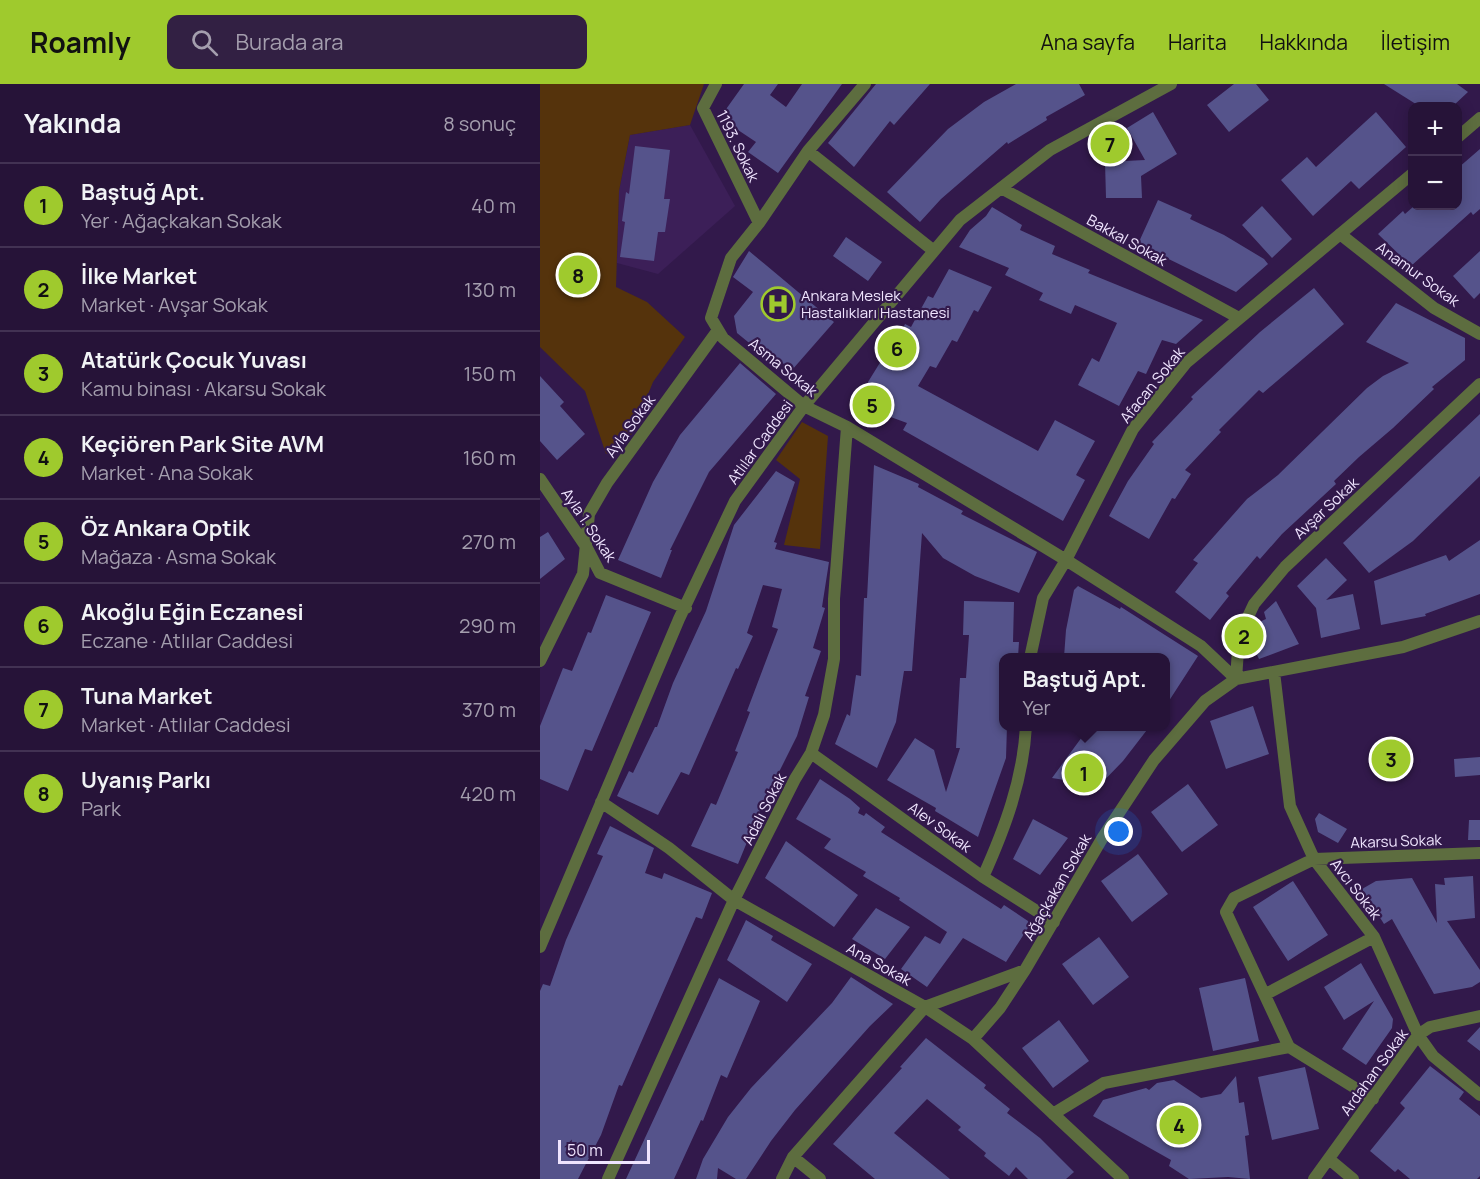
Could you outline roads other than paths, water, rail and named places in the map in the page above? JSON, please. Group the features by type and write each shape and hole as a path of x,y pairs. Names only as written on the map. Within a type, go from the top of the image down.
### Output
{"street":[{"name":"1193. Sokak","path":"716,84 703,108 759,222"},
{"path":"718,330 711,318 731,258 808,151 865,84"},
{"name":"Atlılar Caddesi","path":"540,947 601,802 735,501 804,406 960,220 1050,150 1170,84"},
{"path":"1462,134 1480,118"},
{"path":"808,151 934,251"},
{"name":"Afacan Sokak","path":"1031,653 1044,598 1133,429 1186,363 1408,178"},
{"name":"Bakkal Sokak","path":"1001,188 1239,318"},
{"name":"Anamur Sokak","path":"1340,234 1434,308 1480,334"},
{"name":"Asma Sokak","path":"718,330 723,338 804,406 847,426 1066,560 1201,646 1236,679"},
{"name":"Ayla Sokak","path":"540,661 583,574 589,514 607,483 718,330"},
{"name":"Avşar Sokak","path":"1236,679 1239,636 1254,604 1285,567 1480,384"},
{"name":"Adalı Sokak","path":"608,1179 734,900 795,779 811,753 824,715 834,659 834,599 847,426"},
{"name":"Ayla 1. Sokak","path":"540,479 587,548 600,573 686,608"},
{"name":"Ağaçkakan Sokak","path":"973,1039 1000,1008 1025,970 1103,837 1154,760 1204,701 1236,679 1403,647 1480,621"},
{"name":"Avcı Sokak","path":"1274,672 1290,806 1314,859 1374,937 1418,1035 1432,1056 1480,1095"},
{"path":"983,877 1004,831 1024,762 1026,731"},
{"name":"Alev Sokak","path":"811,753 983,877 1054,922"},
{"name":"Ana Sokak","path":"601,802 669,848 734,900 925,1007 973,1039 1117,1177"},
{"name":"Akarsu Sokak","path":"1314,859 1480,853"},
{"path":"1314,859 1234,898 1226,912 1289,1047 1373,1099"},
{"path":"1266,994 1374,937"},
{"path":"782,1179 794,1157 925,1007 1025,970"},
{"name":"Ardahan Sokak","path":"1314,1179 1418,1035 1430,1027 1480,1016"},
{"path":"1053,1114 1104,1083 1289,1047"},
{"path":"794,1157 820,1179"},
{"path":"1329,1159 1353,1179"}],"place":[{"name":"Tuna Market","path":"1110,144"},
{"name":"Uyanış Parkı","path":"578,275"},
{"name":"Ankara Meslek Hastalıkları Hastanesi","path":"778,304"},
{"name":"Akoğlu Eğin Eczanesi","path":"897,348"},
{"name":"Öz Ankara Optik","path":"872,405"},
{"name":"İlke Market","path":"1244,636"},
{"name":"Atatürk Çocuk Yuvası","path":"1391,759"},
{"name":"Baştuğ Apt.","path":"1084,773"},
{"name":"Keçiören Park Site AVM","path":"1179,1125"}]}
